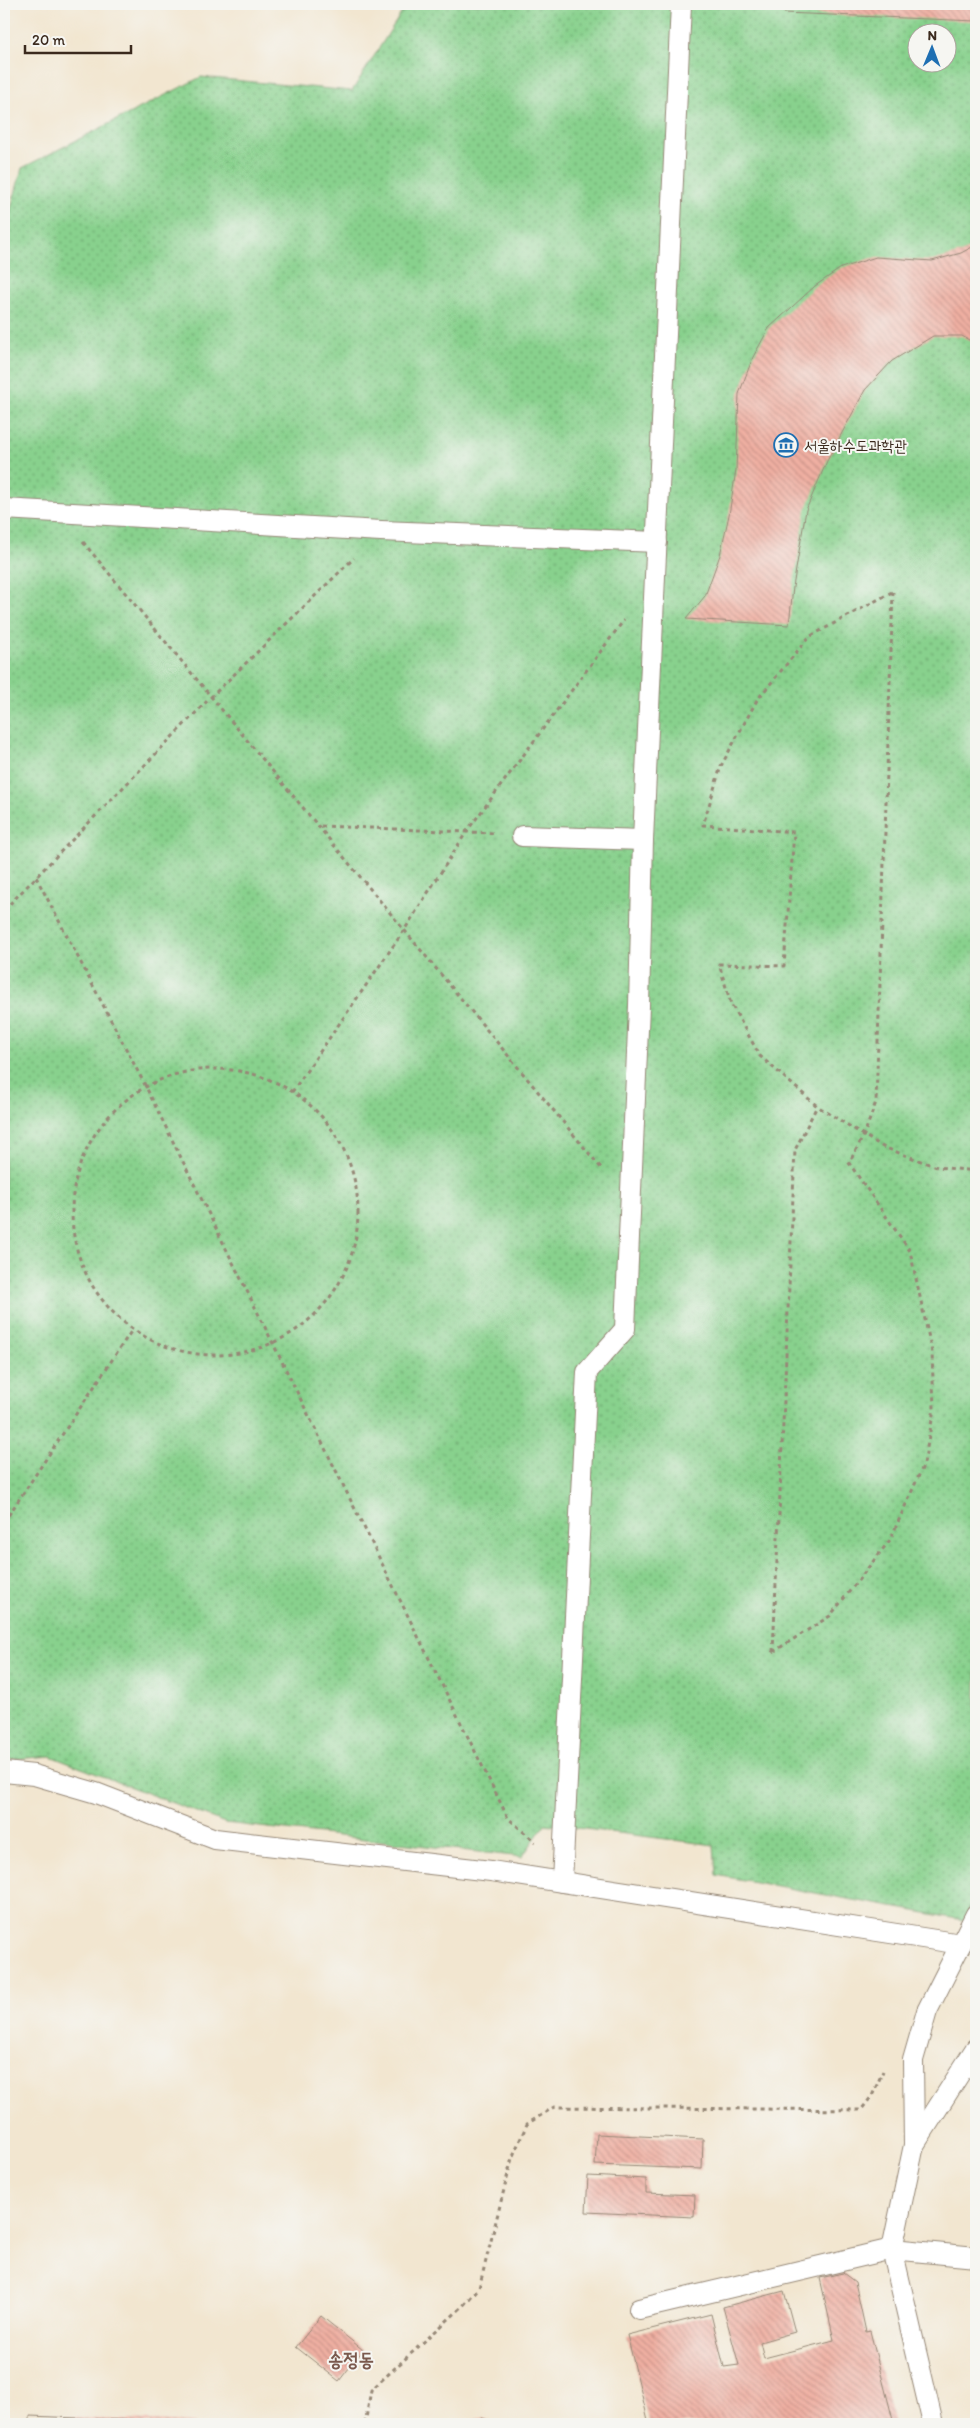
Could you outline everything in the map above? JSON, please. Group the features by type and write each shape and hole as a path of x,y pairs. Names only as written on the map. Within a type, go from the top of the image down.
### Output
{"lane":[{"path":"562,1882 587,1372 625,1329 643,840 681,4"},
{"path":"4,508 59,513 381,531 657,542"},
{"path":"522,836 643,840"},
{"path":"4,1772 34,1775 96,1793 215,1839 491,1871 961,1944"},
{"path":"934,2424 892,2249 914,2145 914,2060 927,2011 976,1914"},
{"path":"914,2145 976,2048"},
{"path":"639,2309 892,2249 976,2257"}],"path":[{"path":"59,513 630,1202"},
{"path":"4,910 212,696 381,531"},
{"path":"817,1106 795,1150 773,1652 830,1616 890,1540 924,1464 934,1410 932,1352 910,1251 849,1163 864,1135 876,1102 893,591 809,637 757,700 721,766 703,825 794,832 784,966 719,964 731,1004 760,1056 817,1106 864,1135 883,1147 937,1167 976,1171"},
{"path":"292,1092 405,929 468,831 626,617"},
{"path":"320,826 468,831 522,836"},
{"path":"36,877 145,1086 508,1818 536,1843"},
{"path":"236,1069 280,1083 292,1092 318,1110 345,1148 358,1192 357,1239 341,1282 312,1318 273,1343 226,1356 177,1351 132,1330 98,1296 93,1288 76,1253 70,1205 81,1157 107,1116 145,1086 189,1070 236,1069"},
{"path":"4,1522 132,1330"},
{"path":"365,2424 371,2390 462,2308 479,2288 512,2158 526,2124 554,2107 861,2110 872,2096 884,2069"}],"green space":[{"path":"407,4 976,4 976,1899 969,1921 716,1875 714,1845 545,1824 522,1857 225,1823 50,1756 4,1760 4,234 22,168 201,77 352,91"}],"building":[{"path":"784,4 976,4 976,21 784,13"},
{"name":"서울하수도과학관","path":"976,245 976,344 962,336 933,336 892,361 865,390 827,461 806,510 793,587 789,625 686,619 705,596 720,555 736,470 739,394 753,357 769,328 815,286 841,268 876,257 932,261 961,253"},
{"path":"597,2134 703,2139 702,2169 595,2165"},
{"path":"588,2176 646,2179 646,2193 695,2195 694,2217 586,2212"},
{"path":"843,2273 855,2282 866,2332 870,2331 894,2424 649,2424 627,2335 711,2314 724,2367 739,2365 723,2307 784,2291 795,2332 760,2342 764,2358 834,2340 820,2278"},
{"path":"321,2316 363,2350 339,2381 296,2347"},
{"path":"30,2416 195,2423 195,2424 30,2424"},
{"path":"482,2418 501,2424 470,2424 472,2420"}],"place":[{"name":"서울하수도과학관","path":"786,445"}],"district":[{"name":"송정동","path":"351,2359"}]}
